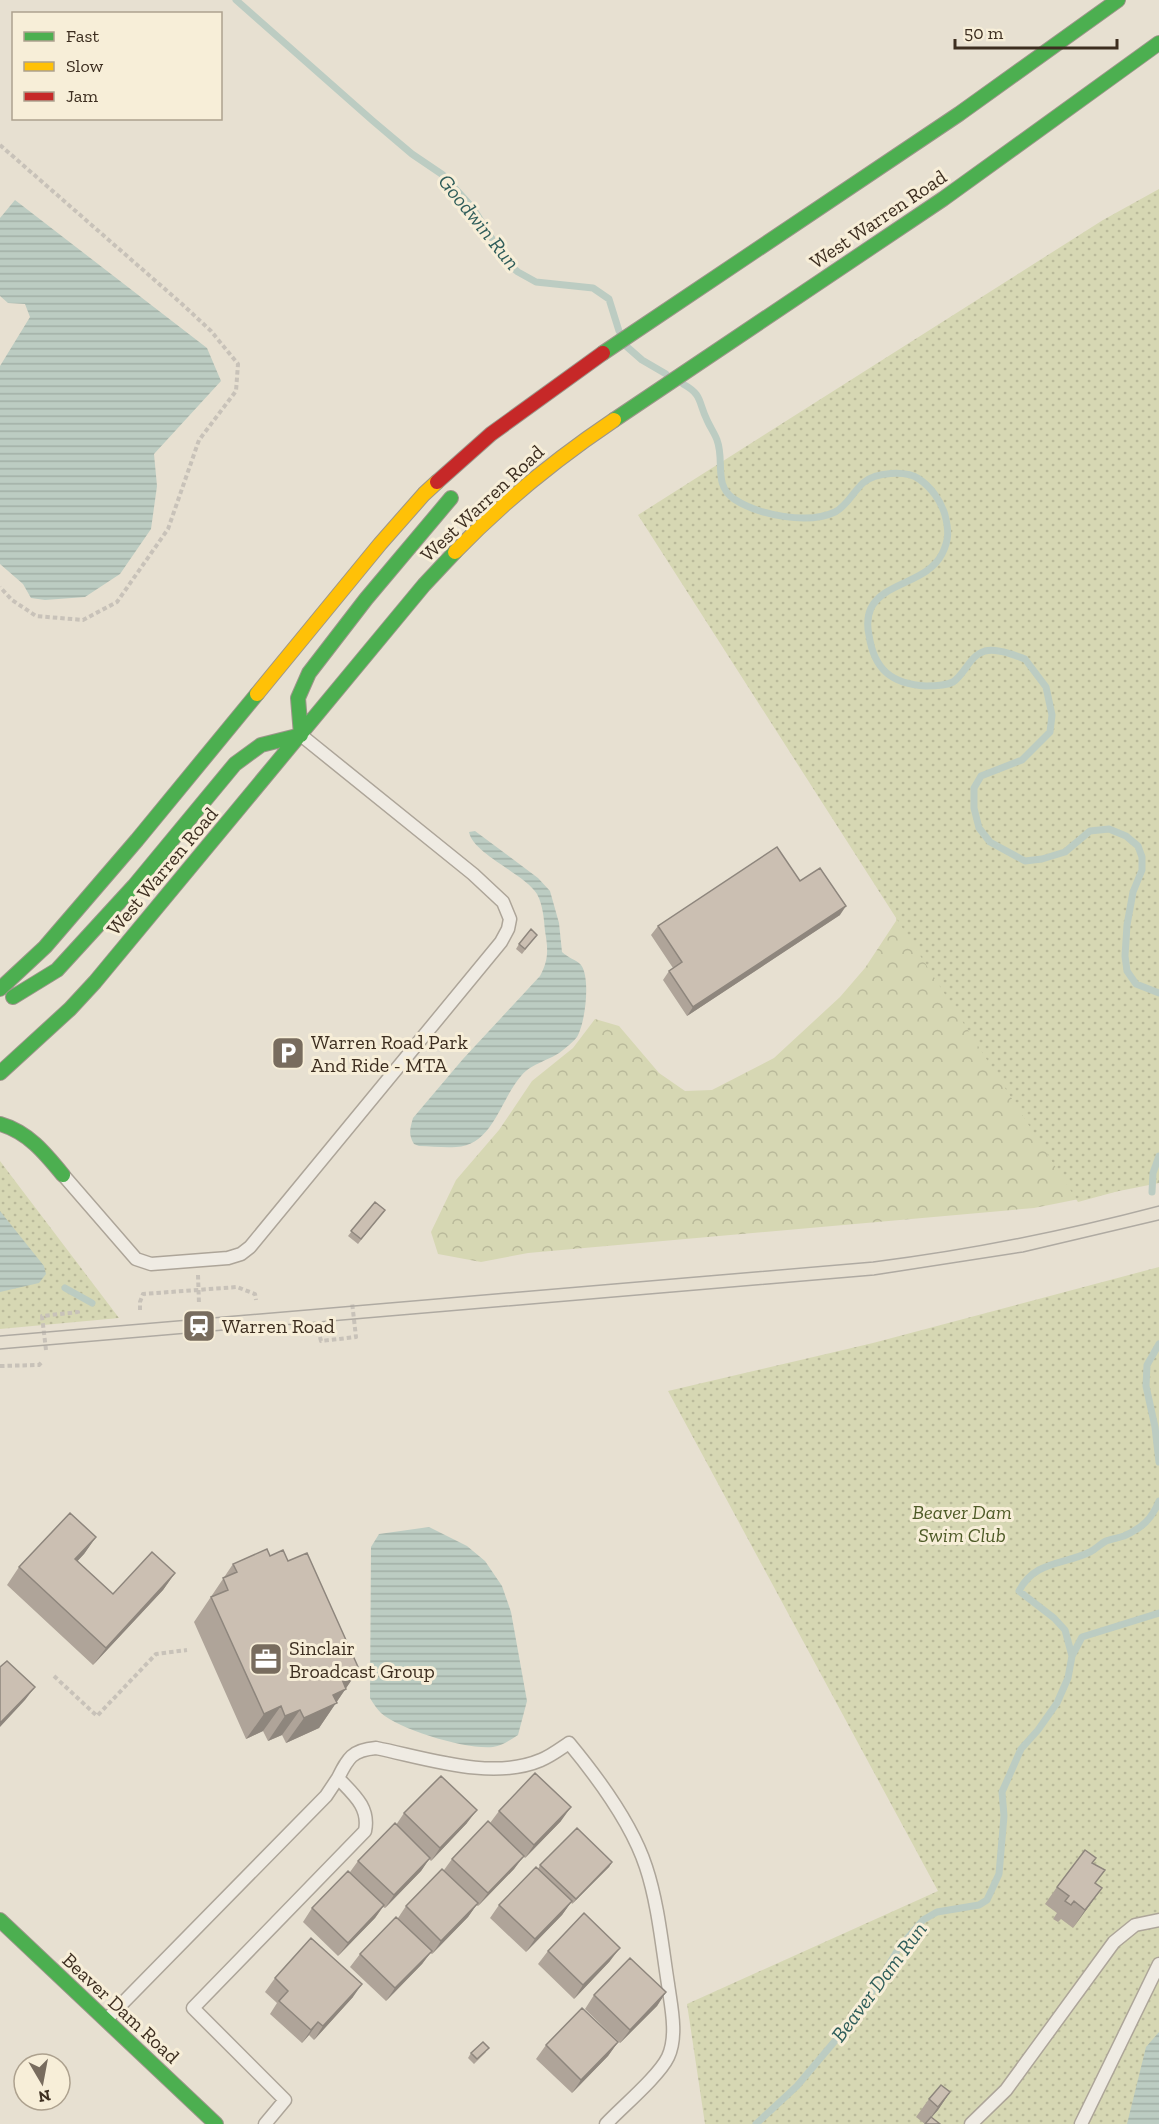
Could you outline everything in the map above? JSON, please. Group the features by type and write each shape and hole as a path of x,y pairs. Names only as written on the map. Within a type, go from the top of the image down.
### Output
{"main road":[{"name":"West Warren Road","path":"0,988 45,947 137,840 380,543 424,494 491,434 585,365 959,114 1118,0"},
{"name":"West Warren Road","path":"0,1073 70,1009 95,982 416,594 468,537 527,482 574,447 995,163 1159,43"},
{"path":"499,445 545,394"},
{"path":"0,1005 57,970 134,886 236,764 261,745 301,735 298,698 309,673 366,599 461,487"},
{"path":"0,1124 12,1126 26,1134 63,1175"},
{"name":"Beaver Dam Road","path":"0,1920 216,2124"}],"lane":[{"path":"63,1175 136,1260 151,1264 228,1258 241,1254 250,1247 501,942 510,919 503,902 473,874 301,735"},
{"path":"106,2020 326,1796 348,1757 363,1749 376,1748 484,1769 513,1767 541,1760 569,1743 598,1777 637,1845 647,1868 660,1930 671,2008 673,2040 669,2056 660,2069 606,2124"},
{"path":"265,2124 285,2100 193,2008 365,1831 367,1821 364,1809 338,1778"},
{"path":"971,2124 1006,2090 1114,1942 1136,1925 1159,1920"},
{"path":"1081,2124 1159,1964"}],"path":[{"path":"0,145 211,331 238,364 236,391 199,440 168,529 117,602 84,620 36,616 12,600 0,587"},
{"path":"140,1310 143,1294 237,1287 255,1294 256,1300"},
{"path":"198,1290 199,1304"},
{"path":"320,1337 321,1341 356,1338 352,1302"},
{"path":"46,1350 42,1316 78,1312 78,1315"},
{"path":"200,1315 202,1337"},
{"path":"0,1366 39,1365 43,1361"},
{"path":"54,1676 97,1716 156,1654 187,1650"}],"green space":[{"path":"1159,189 1159,1180 1078,1202 638,515 1103,220"},
{"path":"896,885 1159,934 1159,1183 1034,1208 528,1253 481,1262 438,1254 431,1232 456,1180 499,1130 532,1081 573,1048 595,1019 619,1026 659,1073 685,1091 712,1090 774,1058 840,997 865,968 896,921"},
{"path":"0,1161 6,1169 119,1318 0,1329"},
{"name":"Beaver Dam Swim Club","path":"1159,1267 1159,2124 705,2124 687,2004 938,1891 668,1391 873,1343"}],"shaded area":[{"path":"15,200 207,348 221,381 154,454 157,486 151,529 120,574 85,597 45,600 31,598 23,584 0,564 0,366 30,317 25,304 8,303 0,296 0,218"},
{"path":"475,831 538,878 550,891 559,923 562,952 579,963 584,971 586,990 584,1012 576,1039 558,1054 521,1076 494,1120 479,1138 469,1144 456,1147 419,1146 414,1144 410,1134 413,1118 463,1059 540,976 546,959 544,917 537,894 531,886 480,848 469,832"},
{"path":"0,1211 44,1266 46,1274 39,1283 0,1292"},
{"path":"429,1527 467,1546 485,1561 502,1586 511,1612 527,1701 518,1735 500,1745 482,1747 434,1738 390,1719 381,1713 370,1698 371,1547 379,1534"},
{"path":"1159,2032 1159,2124 1127,2124 1146,2047"}],"building":[{"path":"777,847 800,881 820,868 846,906 693,1007 669,971 682,962 658,926"},
{"path":"531,929 537,935 525,949 519,944"},
{"path":"375,1202 385,1210 361,1239 351,1231"},
{"path":"70,1513 96,1537 75,1559 113,1594 152,1552 175,1573 106,1648 19,1567"},
{"path":"267,1549 270,1556 283,1550 288,1561 307,1553 359,1669 341,1677 346,1689 333,1695 337,1703 304,1718 300,1710 285,1716 281,1706 264,1714 211,1597 228,1590 223,1578 237,1572 233,1564"},
{"path":"7,1661 35,1687 0,1723 0,1667"},
{"path":"535,1773 571,1807 534,1845 499,1811"},
{"path":"441,1776 477,1810 440,1848 404,1813"},
{"path":"488,1821 524,1856 488,1893 452,1859"},
{"path":"395,1823 430,1858 394,1895 358,1861"},
{"path":"577,1828 612,1862 576,1899 540,1865"},
{"path":"1085,1850 1096,1858 1092,1863 1105,1870 1095,1883 1102,1888 1085,1910 1074,1901 1071,1905 1065,1901 1069,1896 1057,1887"},
{"path":"536,1867 572,1901 535,1939 499,1905"},
{"path":"442,1869 478,1903 441,1941 406,1906"},
{"path":"348,1871 384,1905 348,1943 312,1908"},
{"path":"584,1913 620,1948 583,1985 548,1951"},
{"path":"396,1917 432,1951 395,1988 360,1954"},
{"path":"311,1938 362,1984 323,2026 318,2022 311,2030 279,2001 288,1991 275,1978"},
{"path":"630,1958 666,1992 630,2030 594,1995"},
{"path":"582,2008 618,2042 581,2080 546,2045"},
{"path":"483,2042 489,2048 477,2059 471,2053"},
{"path":"941,2085 950,2092 938,2107 929,2099"},
{"path":"931,2117 940,2124 925,2124"}],"waterway":[{"name":"Goodwin Run","path":"236,0 412,154 443,175 473,208 507,263 536,282 593,288 609,299 619,331"},
{"name":"Goodwin Run","path":"626,346 642,360 666,374"},
{"name":"Goodwin Run","path":"683,384 697,395 716,438 724,487 734,499 756,510 798,518 824,516 839,509 863,483 875,476 906,474 919,479 928,486 945,515 947,540 935,564 885,593 871,608 868,628 875,657 880,666 894,678 914,685 926,686 953,682 975,657 985,651 1000,651 1025,659 1046,687 1052,715 1050,732 1022,760 981,776 974,788 974,808 979,828 990,842 1025,861 1065,852 1090,831 1109,829 1126,836 1138,846 1142,857 1142,870 1133,892 1127,925 1125,956 1127,971 1136,984 1159,993"},
{"name":"Goodwin Run","path":"1152,1192 1153,1173 1159,1156"},
{"path":"65,1288 92,1303"},
{"name":"Goodwin Run","path":"1159,1344 1147,1365 1146,1386 1155,1427 1159,1462"},
{"name":"Goodwin Run","path":"1072,1656 1065,1630 1054,1618 1019,1591 1025,1581 1041,1569 1090,1552 1106,1541 1136,1530 1150,1518 1159,1501"},
{"name":"Beaver Dam Run","path":"756,2124 797,2086 861,2010 899,1948 923,1920 937,1912 979,1905 987,1900 999,1874 1004,1816 1002,1792 1021,1749 1057,1703 1068,1678 1072,1656 1082,1637 1159,1613"}],"tram line":[{"path":"0,1336 873,1262 1017,1239 1159,1206"},
{"path":"0,1349 874,1275 1023,1252 1159,1220"}],"traffic: fast":[{"path":"603,353 959,114 1118,0"},
{"path":"614,420 943,199 1159,43"},
{"path":"301,735 298,698 309,673 366,599 451,498"},
{"path":"0,1073 70,1009 95,982 424,585 455,552"},
{"path":"0,989 45,947 257,694"},
{"path":"13,997 57,970 134,886 235,764 261,745 301,735"},
{"path":"0,1124 27,1138 43,1151 63,1175"},
{"path":"0,1920 216,2124"}],"traffic: slow":[{"path":"455,552 531,482 614,420"},
{"path":"257,694 380,544 437,482"}],"traffic: jam":[{"path":"437,482 491,434 603,353"}],"place":[{"name":"Warren Road Park And Ride - MTA","path":"288,1053"},
{"name":"Warren Road","path":"199,1326"},
{"name":"Sinclair Broadcast Group","path":"266,1659"}]}
